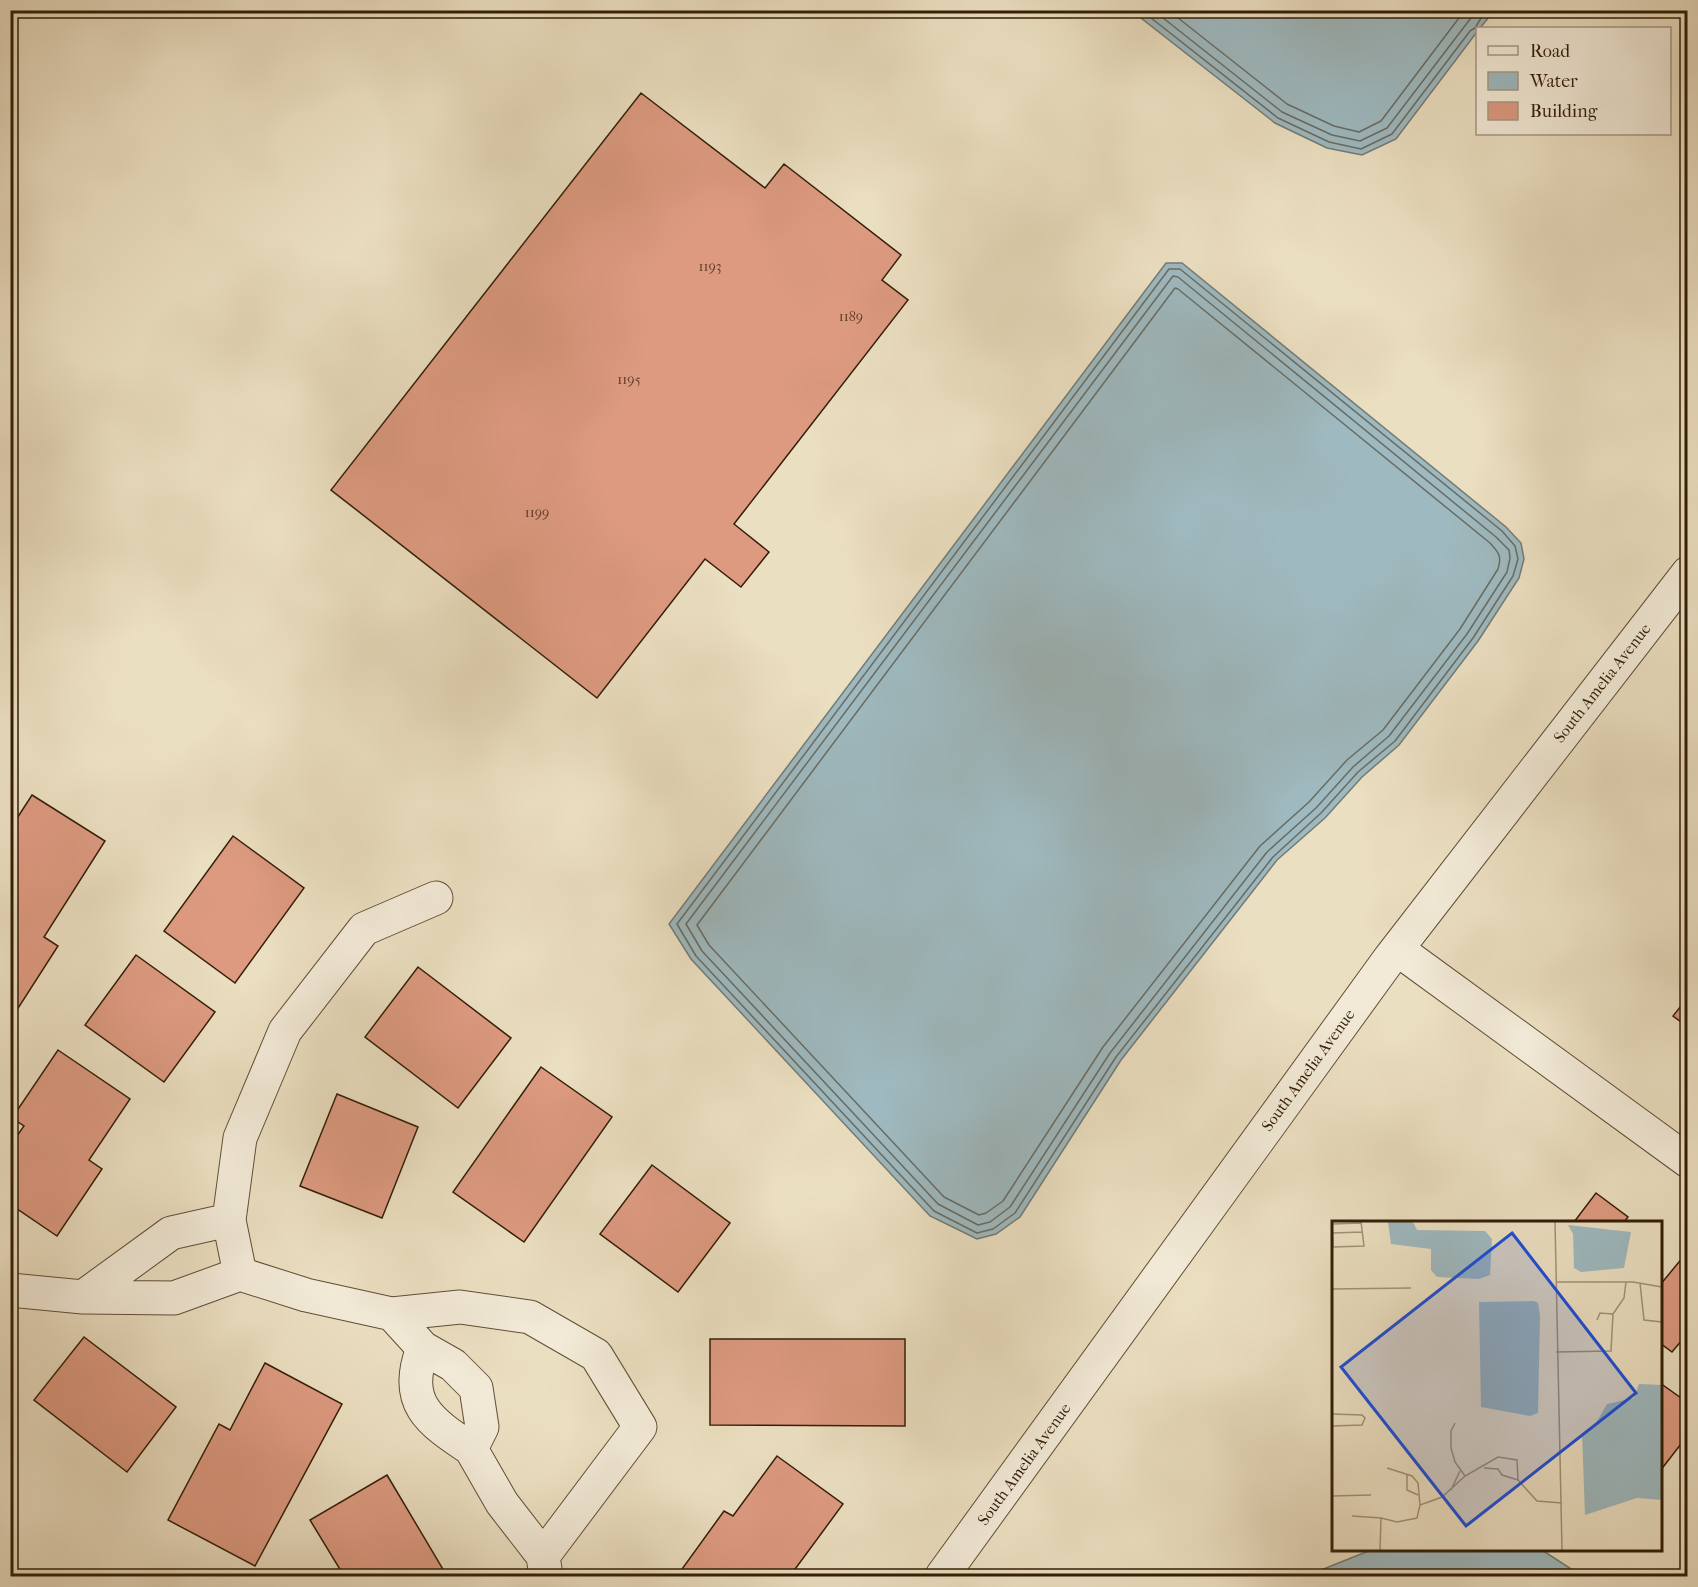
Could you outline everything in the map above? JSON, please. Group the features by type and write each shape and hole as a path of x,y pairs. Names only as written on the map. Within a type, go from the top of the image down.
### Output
{"street":[{"name":"South Amelia Avenue","path":"942,1576 1397,949 1688,573"},
{"path":"240,1274 229,1220 240,1138 285,1031 364,929 436,898"},
{"path":"1397,949 1688,1161"},
{"path":"83,1297 171,1233 229,1220"},
{"path":"10,1290 83,1297 174,1298 240,1274 306,1295 392,1314 460,1307 530,1317 596,1355 639,1427 545,1566 502,1503 471,1449 440,1429 424,1412 418,1399 417,1374 417,1364 423,1348"},
{"path":"392,1314 423,1348 453,1365 476,1388 482,1427 471,1449"}],"water":[{"path":"1132,11 1494,11 1481,27 1476,27 1476,33 1396,139 1362,155 1327,148 1275,123"},
{"path":"1166,263 1182,263 1506,527 1521,543 1524,559 1519,578 1478,641 1399,745 1362,777 1325,818 1277,860 1121,1060 1020,1217 996,1234 977,1239 930,1216 691,959 669,924"},
{"path":"1368,1551 1544,1551 1582,1576 1306,1576"}],"building":[{"path":"641,93 765,188 784,164 901,255 882,280 908,300 734,524 769,552 741,587 705,559 597,698 331,490"},
{"path":"32,795 105,841 44,937 58,946 15,1013 10,1010 10,829"},
{"path":"233,836 304,888 235,983 164,931"},
{"path":"136,955 215,1012 164,1082 85,1025"},
{"path":"418,967 511,1038 458,1108 365,1037"},
{"path":"1688,997 1688,1027 1673,1016"},
{"path":"58,1050 130,1099 89,1160 102,1169 57,1236 10,1204 10,1146 24,1126 12,1118"},
{"path":"541,1067 612,1117 524,1242 453,1192"},
{"path":"337,1094 418,1127 382,1218 300,1186"},
{"path":"652,1165 730,1223 678,1292 600,1234"},
{"path":"1596,1193 1628,1217 1625,1221 1575,1221"},
{"path":"1688,1251 1688,1333 1672,1352 1662,1344 1662,1283"},
{"path":"84,1337 176,1407 127,1472 34,1400"},
{"path":"710,1339 905,1339 905,1426 710,1425"},
{"path":"265,1363 342,1404 255,1566 168,1520 219,1424 230,1430"},
{"path":"1662,1384 1688,1403 1688,1435 1662,1468"},
{"path":"777,1456 843,1504 790,1576 677,1576 724,1511 733,1516"},
{"path":"387,1475 447,1576 344,1576 310,1520"}]}
